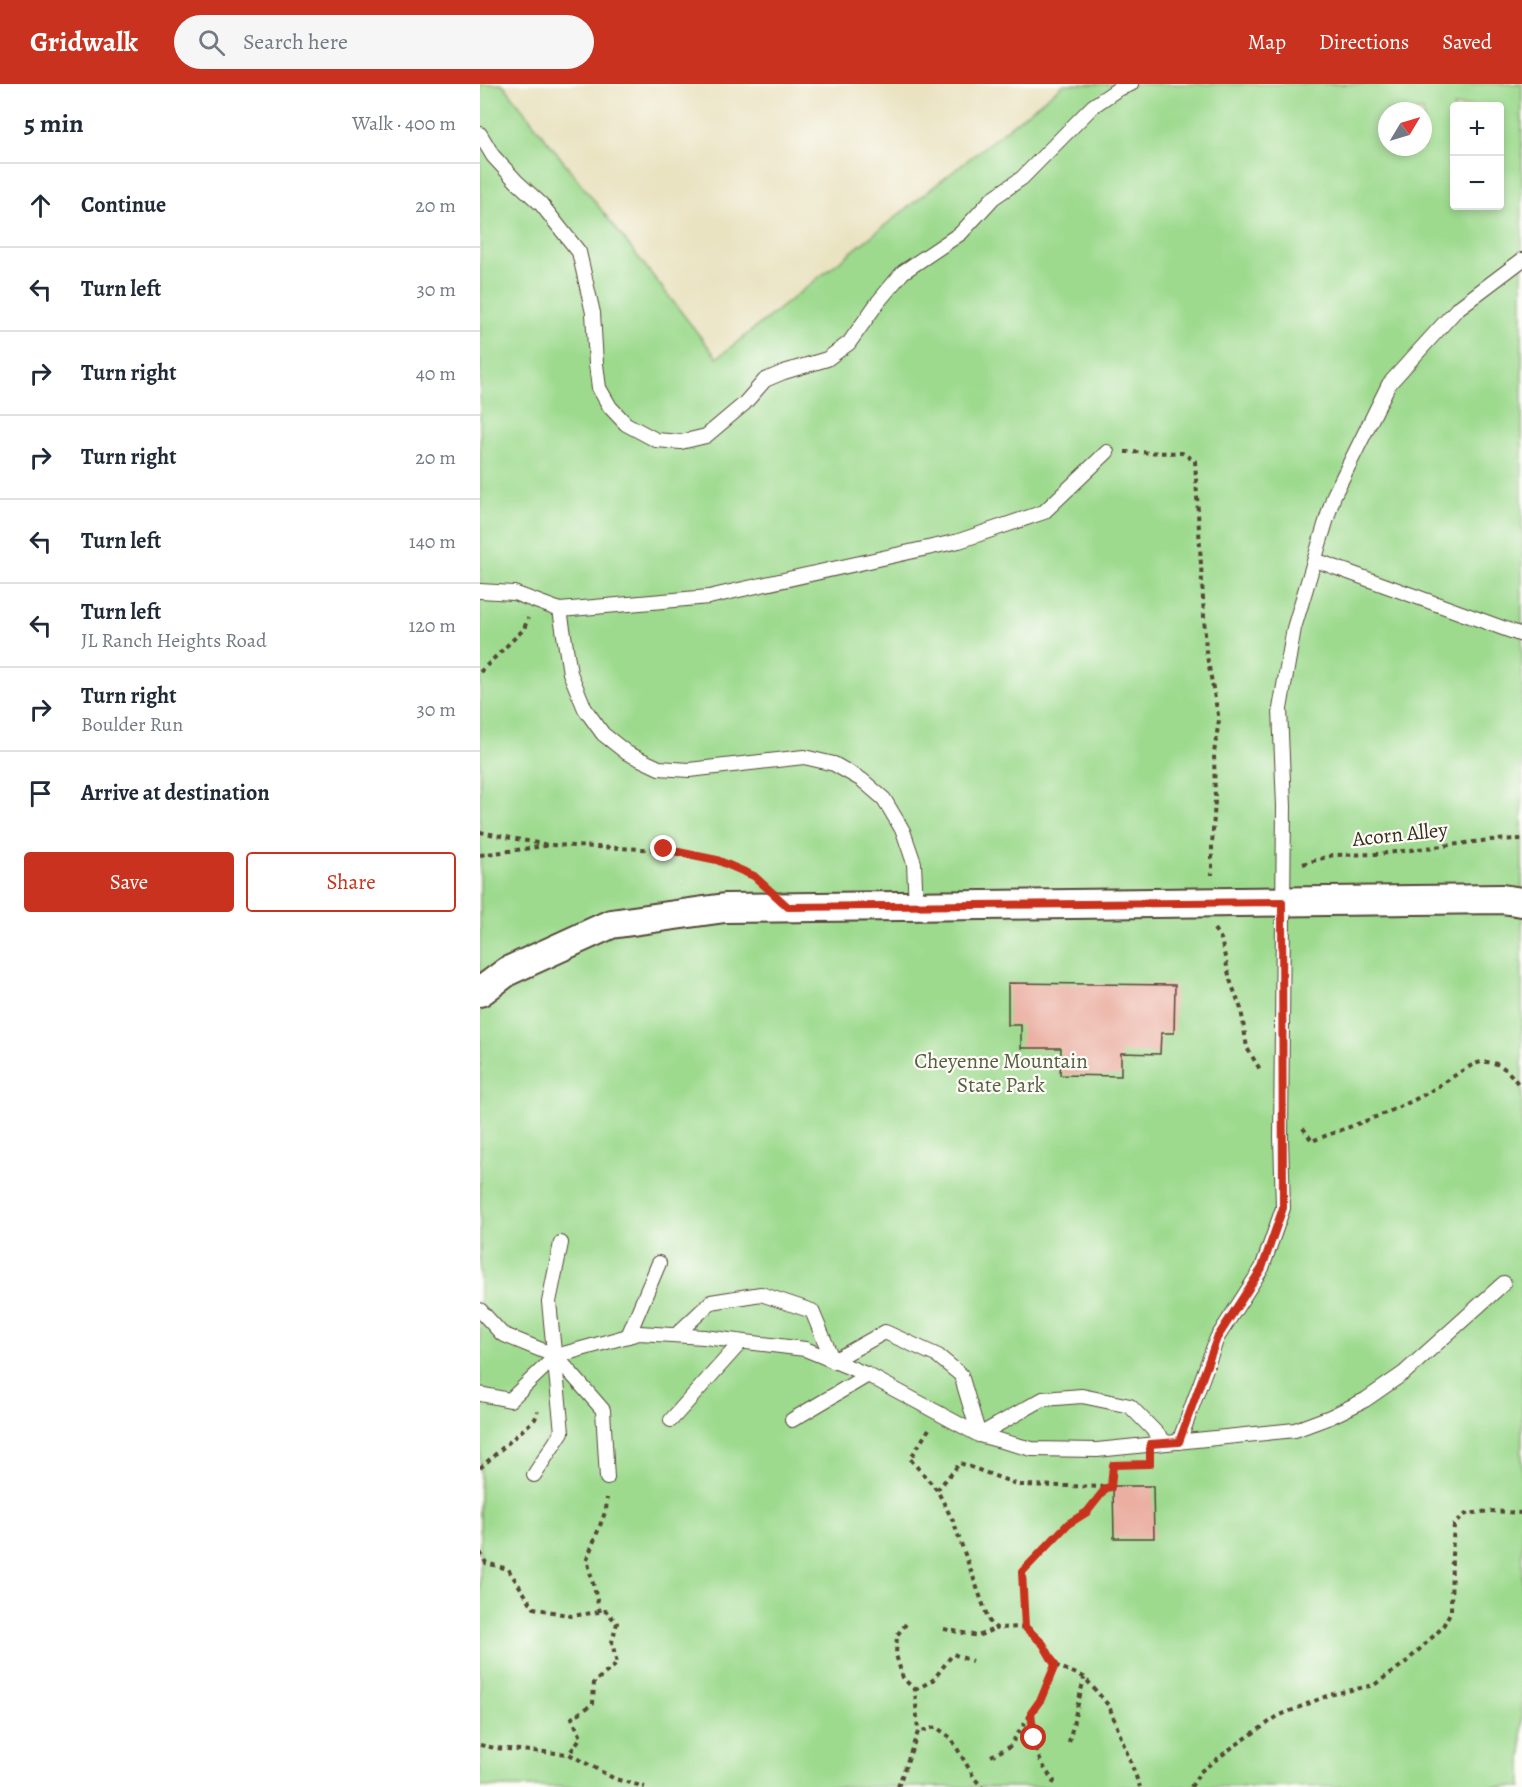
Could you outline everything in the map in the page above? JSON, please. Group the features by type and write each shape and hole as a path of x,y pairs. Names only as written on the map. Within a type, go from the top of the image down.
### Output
{"street":[{"path":"480,992 508,971 611,924 725,908 1502,899 1522,902"}],"lane":[{"path":"480,134 493,156 541,204 579,252 593,313 599,388 610,407 626,424 656,440 681,442 706,436 744,404 765,380 827,359 849,343 903,272 961,233 993,198 1022,178 1093,106 1131,84"},
{"path":"1173,1442 1217,1338 1262,1268 1283,1208 1282,864 1284,806 1280,709 1294,628 1334,495 1389,384 1457,309 1522,260"},
{"path":"480,591 514,593 560,610 708,597 959,541 1044,512 1107,452"},
{"path":"1315,560 1522,635"},
{"path":"560,610 570,673 585,709 603,734 627,753 659,768 689,770 804,757 834,764 862,780 884,799 903,831 914,863 916,907"},
{"path":"534,1475 562,1432 549,1302 561,1244"},
{"path":"628,1336 659,1263"},
{"path":"480,1394 510,1400 556,1356 639,1333 805,1349 868,1375 979,1435 1032,1449 1097,1450 1295,1430 1365,1400 1404,1373 1504,1282"},
{"path":"676,1335 711,1302 761,1294 812,1311 833,1361"},
{"path":"480,1310 502,1334 556,1356 603,1410 607,1478"},
{"path":"833,1361 885,1332 938,1356 961,1375 979,1435"},
{"path":"671,1420 741,1342"},
{"path":"792,1420 868,1375"},
{"path":"979,1435 1043,1399 1082,1396 1130,1406 1173,1442"}],"path":[{"path":"480,672 524,629 535,600"},
{"path":"480,832 552,845 664,849 717,860 754,876 788,907"},
{"name":"Acorn Alley","path":"1282,864 1304,864 1333,855 1379,854 1490,840 1522,839"},
{"path":"480,855 552,845"},
{"path":"939,1413 910,1459 937,1490 952,1521 989,1621 996,1628"},
{"path":"937,1490 960,1463 1019,1485 1106,1488 1111,1487 1113,1465"},
{"path":"600,1612 586,1559 606,1510 607,1478"},
{"path":"1106,1488 1087,1512 1068,1524 1022,1572 1025,1627 1043,1644 1055,1665 1084,1677 1109,1706 1140,1787"},
{"path":"1191,1787 1200,1772 1278,1716 1329,1695 1374,1685 1405,1663 1442,1628 1450,1611 1454,1525 1466,1514 1522,1513"},
{"path":"480,1552 486,1563 508,1569 534,1608 571,1616 606,1611 617,1623 612,1641 617,1664 594,1682 593,1704 572,1718 581,1737 569,1754"},
{"path":"898,1787 918,1732 915,1690 903,1678 896,1655 897,1635 906,1624"},
{"path":"944,1629 978,1636 996,1628 1025,1627"},
{"path":"915,1690 933,1680 953,1654 972,1661"},
{"path":"991,1756 1009,1747 1041,1699 1055,1665"},
{"path":"1068,1742 1084,1677"},
{"path":"1031,1713 1040,1764 1053,1781 1051,1787"},
{"path":"918,1732 936,1727 951,1738 982,1787"},
{"path":"480,1744 495,1748 569,1754 615,1779 645,1787"}],"green space":[{"name":"Cheyenne Mountain State Park","path":"480,84 503,84 717,358 1064,84 1522,84 1522,1787 480,1787"}],"building":[{"path":"1008,983 1175,985 1174,1033 1161,1033 1160,1054 1121,1053 1121,1076 1060,1075 1061,1048 1021,1048 1021,1025 1008,1025"},
{"path":"1113,1486 1153,1486 1154,1538 1114,1538"}],"route":[{"path":"664,849 717,860 754,876 788,907 1282,902 1284,948 1281,1138 1283,1208 1262,1268 1217,1338 1179,1442 1150,1444 1150,1464 1113,1465 1111,1487 1106,1488 1087,1512 1068,1524 1022,1572 1025,1627 1043,1644 1055,1665 1041,1699 1031,1713 1034,1738"}]}
